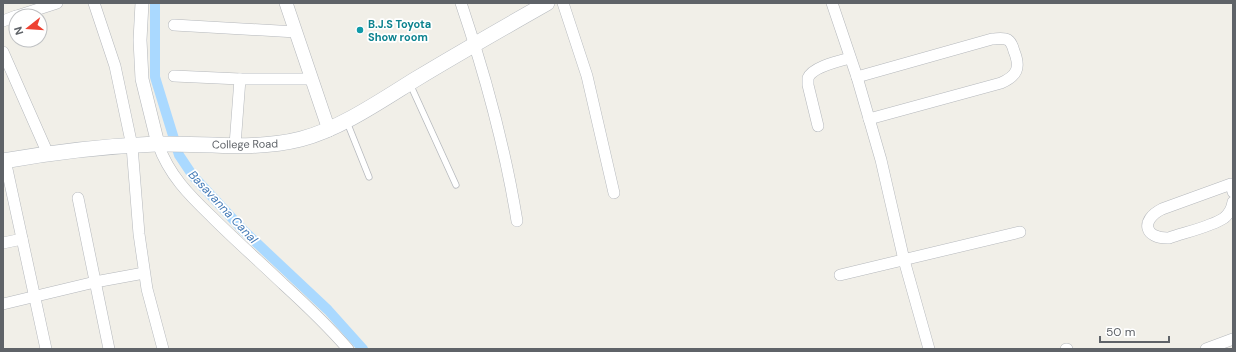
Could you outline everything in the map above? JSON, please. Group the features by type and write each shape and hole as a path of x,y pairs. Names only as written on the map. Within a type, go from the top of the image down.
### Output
{"main road":[{"name":"College Road","path":"4,160 132,146 186,144 262,146 303,139 329,130 547,3"}],"street":[{"path":"25,8 57,3"},
{"path":"94,3 115,66 132,146 139,234 144,272 163,349"},
{"path":"142,3 140,40 142,79 164,144 168,167 180,186 241,246 284,284 337,336 348,349"},
{"path":"286,3 329,130"},
{"path":"461,3 475,44 502,143 512,187 517,221"},
{"path":"563,3 587,76 614,193"},
{"path":"832,3 857,77 881,160 904,260 929,349"},
{"path":"174,25 296,32"},
{"path":"857,77 992,39 1001,38 1008,40 1012,44 1016,56 1018,68 1010,79 869,119"},
{"path":"3,52 48,154"},
{"path":"818,126 808,89 808,78 813,72 821,67 850,58"},
{"path":"174,76 240,79 312,79"},
{"path":"235,146 240,79"},
{"path":"4,160 46,349"},
{"path":"1232,187 1155,212 1148,221 1149,230 1154,236 1169,238 1224,218 1229,212 1233,202"},
{"path":"78,198 109,349"},
{"path":"840,275 1020,232"},
{"path":"3,244 22,239"},
{"path":"3,304 144,272"},
{"path":"1206,349 1233,339"}],"lane":[{"path":"410,83 456,186"},
{"path":"346,120 369,177"}],"waterway":[{"name":"Basavanna Canal","path":"155,3 155,77 179,155 193,176 244,231 328,310 363,349"}],"place":[{"name":"B.J.S Toyota Show room","path":"360,30"}]}
